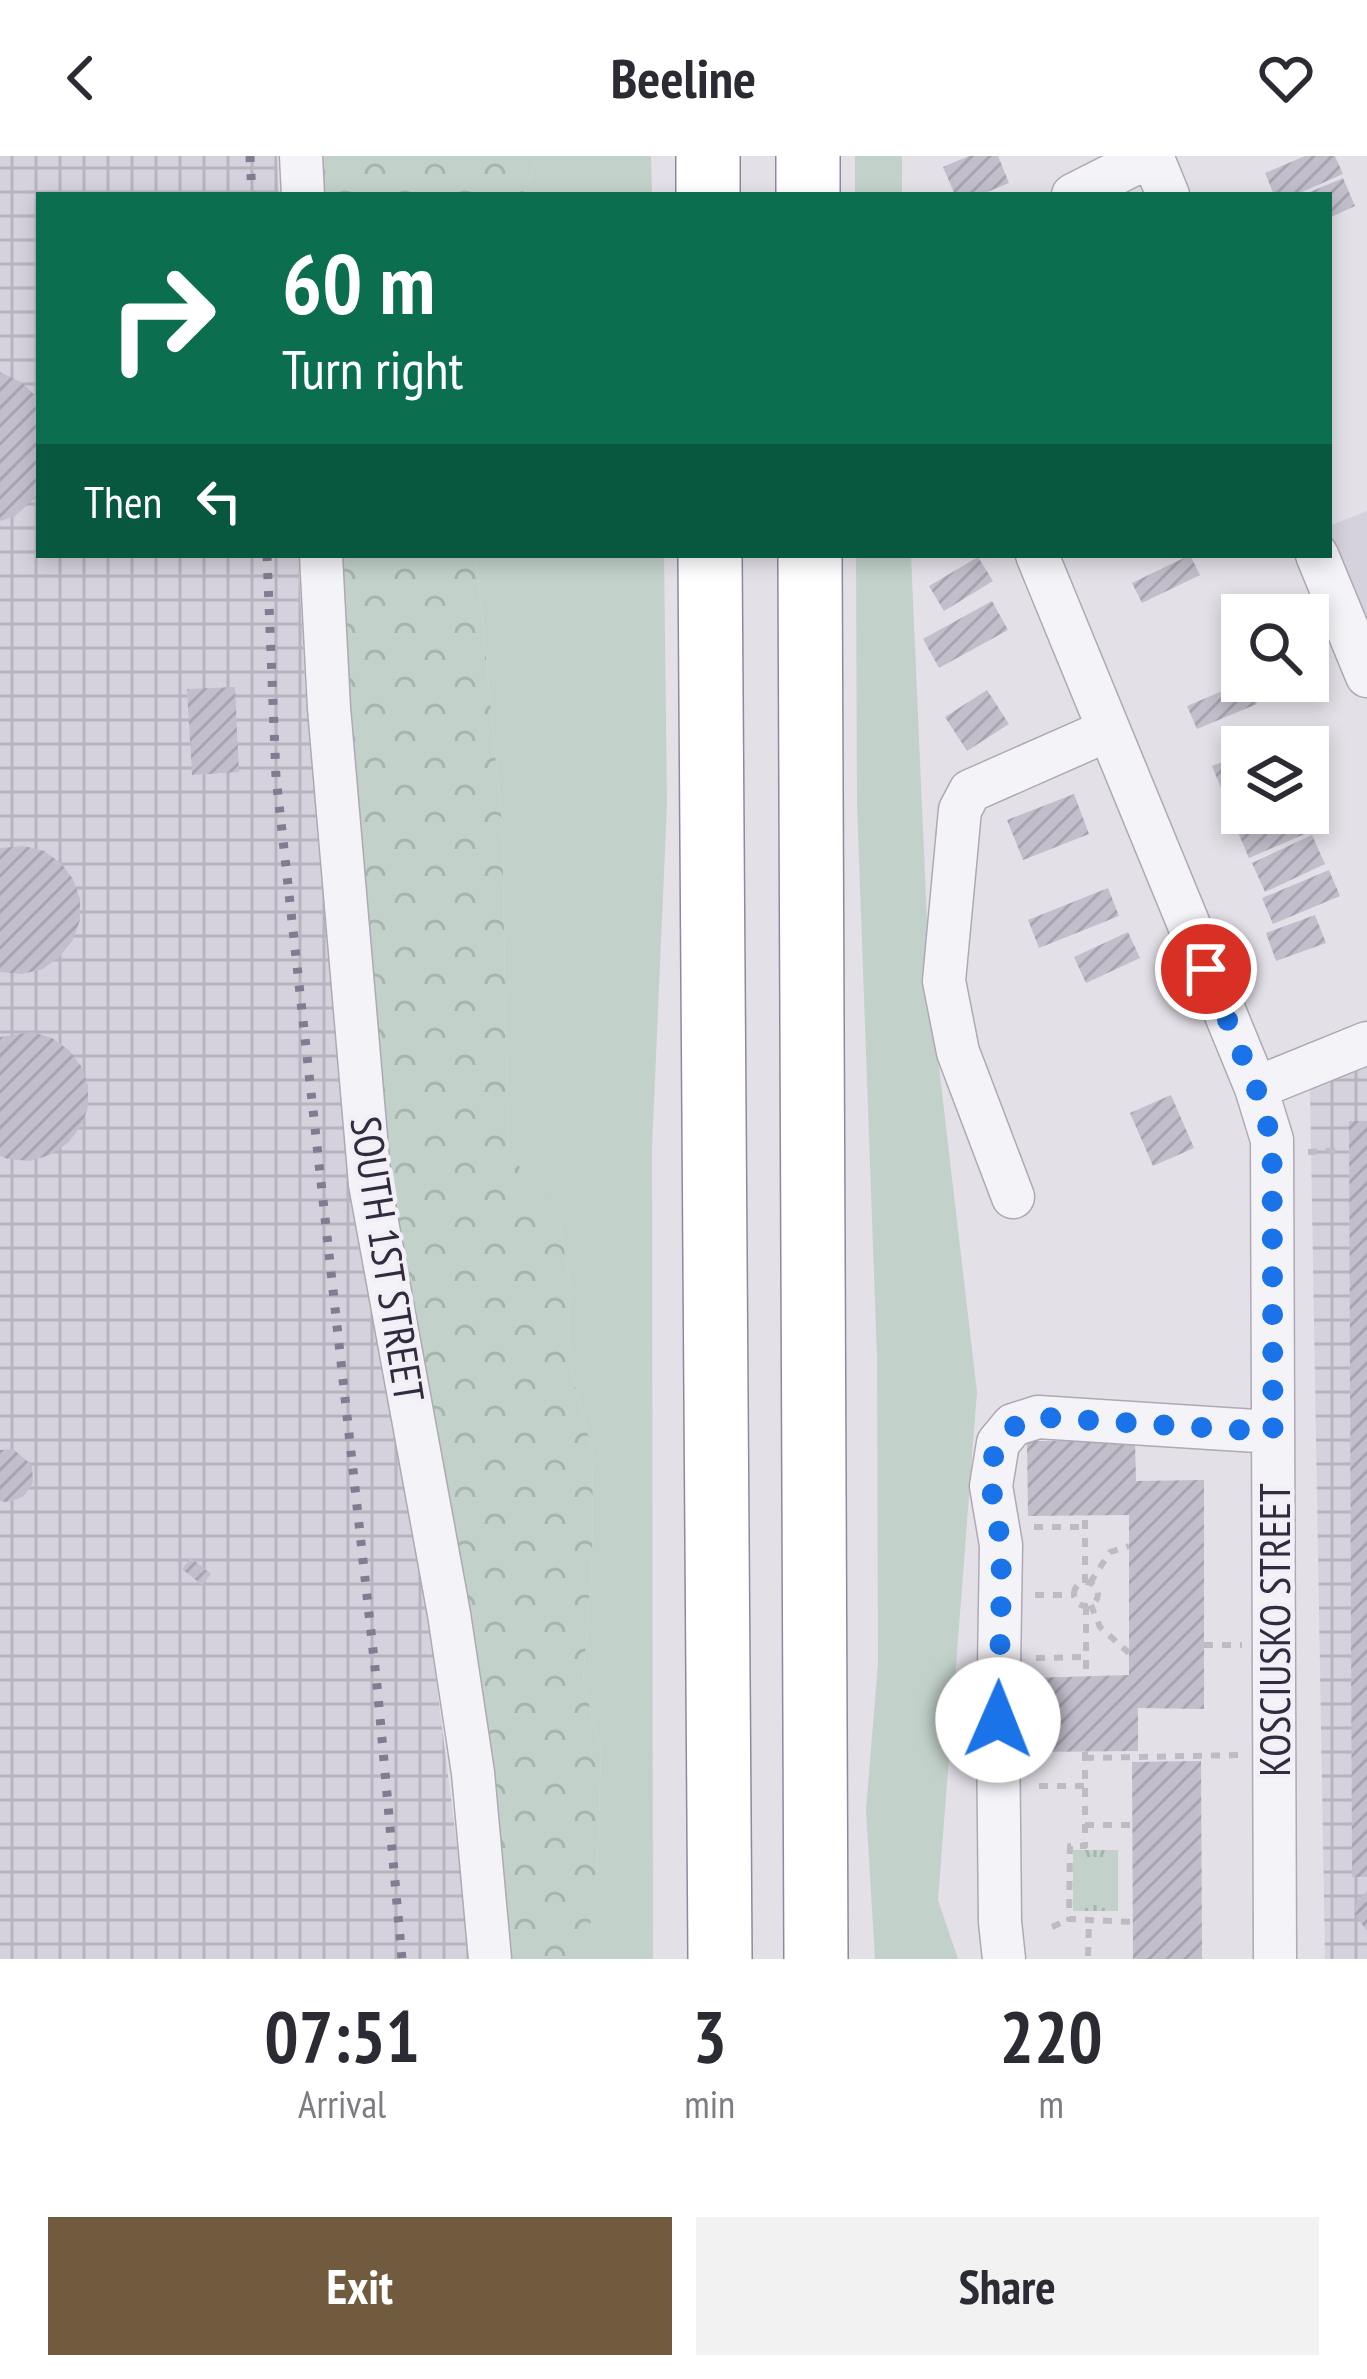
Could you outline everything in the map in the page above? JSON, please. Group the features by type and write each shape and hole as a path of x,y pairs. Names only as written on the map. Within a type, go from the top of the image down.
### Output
{"highway":[{"path":"707,156 708,192"},
{"path":"808,156 808,192"},
{"path":"710,558 720,1959"},
{"path":"809,558 817,1959"},
{"path":"676,1959 717,1675"},
{"path":"815,1714 860,1959"}],"street":[{"path":"301,156 303,192"},
{"path":"1078,192 1151,156 1167,192"},
{"name":"SOUTH 1ST STREET","path":"321,558 328,708 370,1184 460,1688 490,1959"},
{"name":"KOSCIUSKO STREET","path":"1038,558 1256,1088 1272,1140 1275,1959"},
{"path":"1318,558 1367,676"},
{"path":"1012,1197 958,1052 944,981 960,810 970,791 1106,731"},
{"path":"1256,1088 1367,1043"},
{"path":"1004,1959 1000,1922 1001,1545 991,1486 994,1453 1013,1425 1038,1417 1273,1432"}],"path":[{"path":"1305,1152 1342,1150"},
{"path":"1085,1515 1087,1583 1098,1595 1088,1605 1086,1676"},
{"path":"1023,1527 1085,1527"},
{"path":"1088,1605 1078,1604 1076,1587 1087,1583 1110,1552 1129,1546"},
{"path":"1088,1605 1100,1627 1130,1652"},
{"path":"1204,1645 1246,1646"},
{"path":"999,1658 1086,1657"},
{"path":"1069,1919 1070,1846 1084,1846 1085,1755 1246,1755"},
{"path":"1040,1786 1084,1786"},
{"path":"1084,1825 1133,1825"},
{"path":"1052,1927 1069,1919 1133,1922"},
{"path":"1088,1921 1088,1956"}],"shaded area":[{"path":"0,156 277,156 279,192 36,192 36,558 298,558 305,682 353,1202 424,1582 471,1959 0,1959"},
{"path":"1367,511 1367,651 1330,558 1332,525"},
{"path":"1367,1067 1367,1959 1325,1959 1310,1090"}],"green space":[{"path":"322,156 539,156 523,192 323,192"},
{"path":"539,156 651,156 652,192 523,192"},
{"path":"855,156 902,156 902,192 855,192"},
{"path":"338,558 476,558 502,823 508,1152 559,1218 570,1285 569,1363 593,1453 592,1561 583,1681 601,1750 597,1877 585,1959 504,1959 386,1178"},
{"path":"476,558 664,558 667,804 652,1148 653,1959 585,1959 583,1953 597,1877 601,1750 583,1681 592,1561 593,1453 569,1363 570,1285 559,1219 508,1152 502,823"},
{"path":"856,558 911,558 930,990 977,1392 938,1900 958,1959 875,1959 866,1809 878,1664 877,1358 857,803"},
{"path":"1073,1850 1118,1850 1118,1911 1073,1911"}],"building":[{"path":"969,156 998,156 1009,183 987,192 954,192 943,167"},
{"path":"1305,156 1335,156 1343,174 1302,192 1273,192 1265,173"},
{"path":"1343,178 1355,206 1332,217 1332,192 1310,192"},
{"path":"0,372 36,396 36,497 14,517 0,521"},
{"path":"976,558 993,581 944,611 929,586"},
{"path":"1184,558 1192,558 1200,575 1142,603 1132,583"},
{"path":"992,601 1008,630 939,668 923,639"},
{"path":"235,687 239,772 192,775 187,689"},
{"path":"987,690 1009,724 967,751 945,717"},
{"path":"1221,692 1221,702 1257,704 1197,729 1187,706"},
{"path":"1221,762 1221,788 1212,766"},
{"path":"1074,794 1089,834 1023,860 1007,820"},
{"path":"1239,834 1305,834 1249,858"},
{"path":"1312,835 1325,864 1265,892 1252,863"},
{"path":"24,846 44,851 61,863 80,899 80,920 73,940 43,969 0,972 0,848"},
{"path":"1329,870 1340,896 1273,924 1262,898"},
{"path":"1108,888 1119,916 1039,948 1028,920"},
{"path":"1315,915 1326,943 1276,961 1266,933"},
{"path":"1128,932 1140,958 1086,983 1074,957"},
{"path":"32,1032 52,1038 81,1066 88,1107 68,1143 50,1155 30,1161 8,1159 0,1156 0,1037"},
{"path":"1171,1095 1194,1148 1153,1166 1130,1113"},
{"path":"1349,1121 1367,1121 1367,1877 1352,1877"},
{"path":"1027,1441 1135,1441 1136,1481 1204,1480 1204,1709 1138,1708 1138,1751 1031,1752 1030,1678 1129,1675 1129,1515 1028,1516"},
{"path":"13,1449 32,1465 33,1483 23,1497 0,1501 0,1450"},
{"path":"191,1558 211,1574 202,1585 182,1569"},
{"path":"1201,1761 1202,1959 1133,1959 1132,1762"},
{"path":"1367,1891 1367,1931 1354,1913 1357,1900"}],"railway":[{"path":"250,156 252,192"},
{"path":"267,558 276,777 378,1695 402,1959"}],"route":[{"path":"998,1720 1001,1545 991,1486 994,1453 1005,1433 1013,1425 1038,1417 1273,1432 1272,1140 1256,1088 1206,969"}]}
